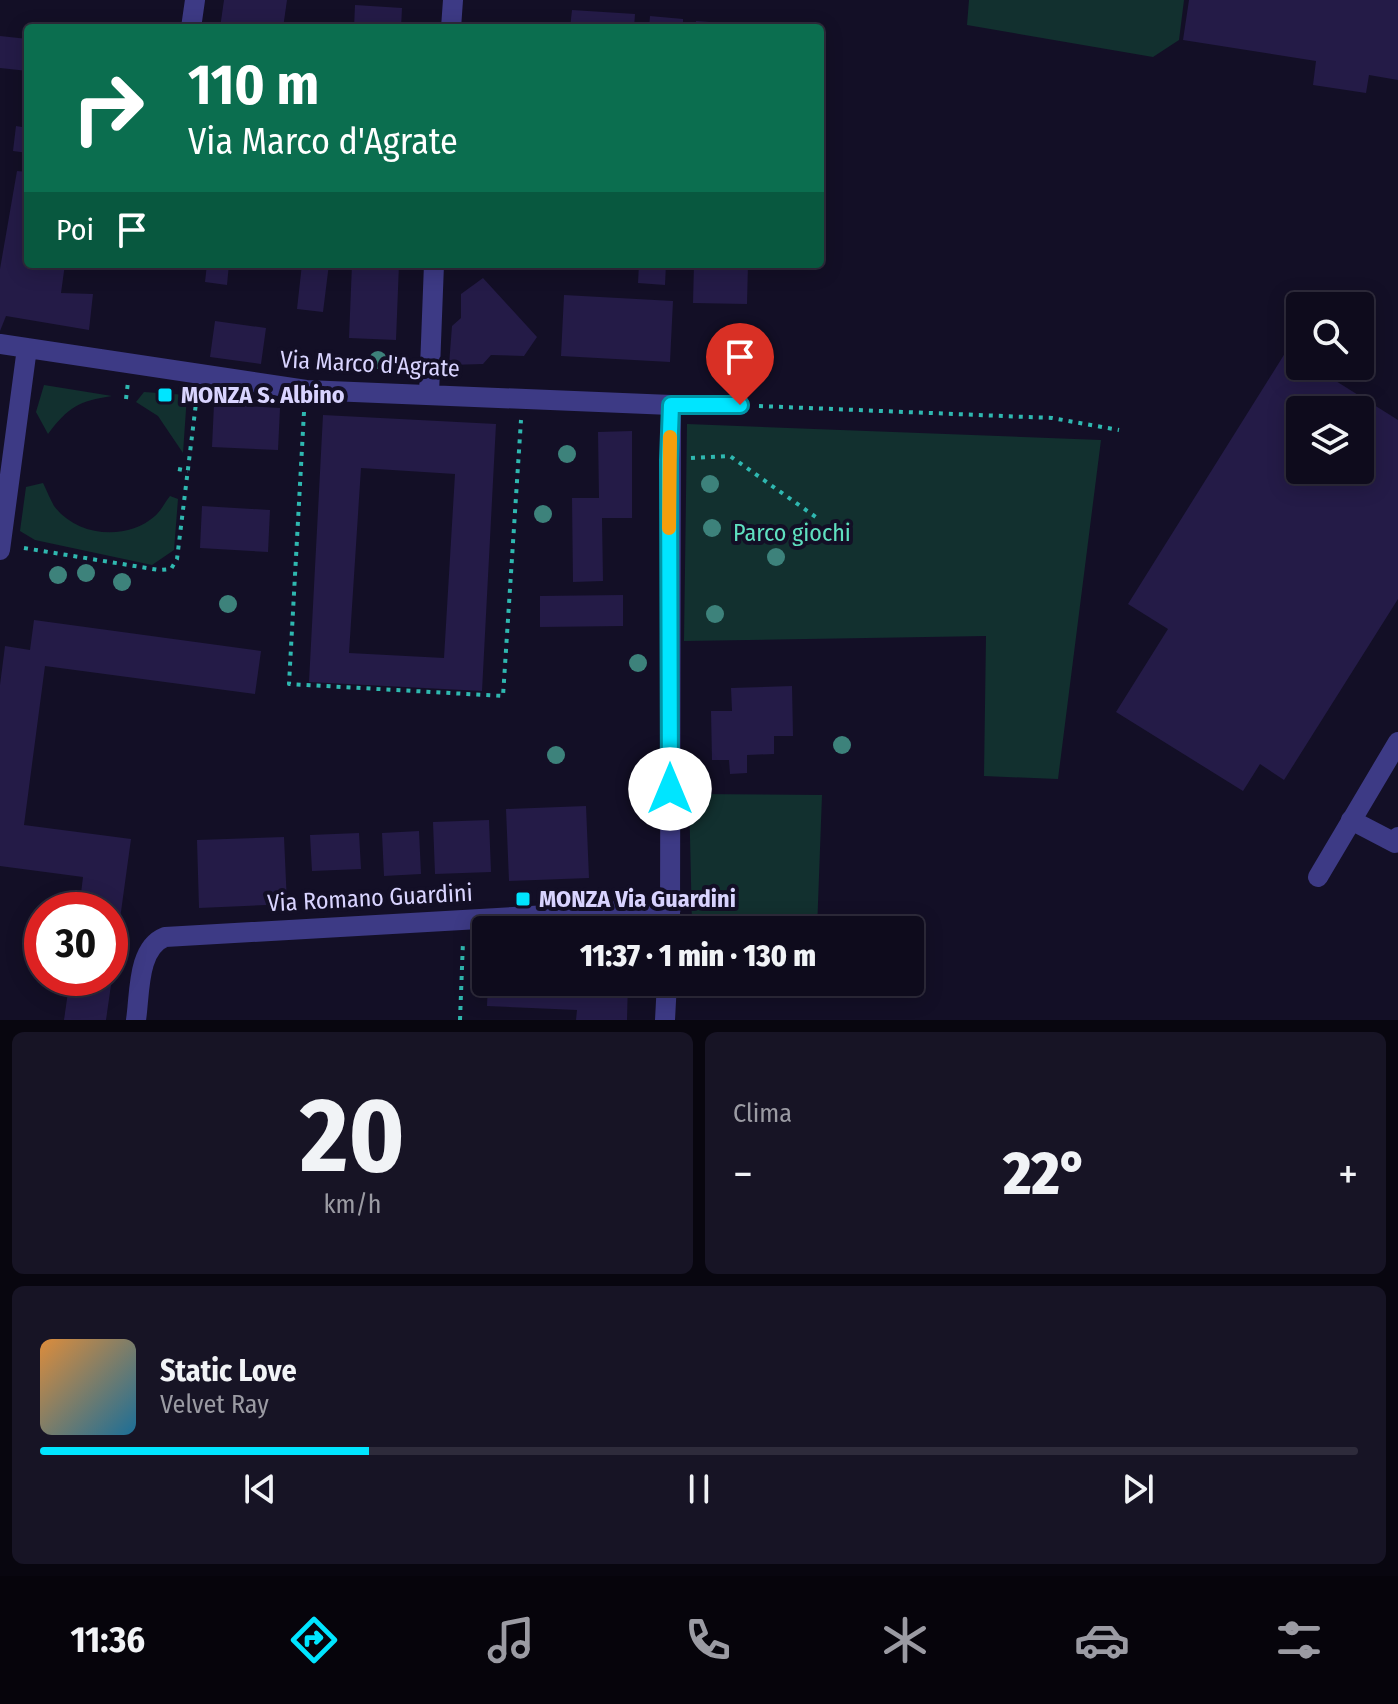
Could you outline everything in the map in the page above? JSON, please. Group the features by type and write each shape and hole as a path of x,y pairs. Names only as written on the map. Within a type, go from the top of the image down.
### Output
{"street":[{"path":"192,24 195,0"},
{"path":"451,24 453,0"},
{"path":"429,394 434,268"},
{"name":"Via Marco d'Agrate","path":"0,344 306,390 740,405"},
{"path":"0,550 27,348"},
{"path":"671,405 671,916"},
{"path":"1318,877 1398,742"},
{"path":"1351,820 1395,843 1398,837"},
{"name":"Via Romano Guardini","path":"136,1020 146,956 155,941 165,937 671,908"},
{"path":"665,1020 666,996"}],"path":[{"path":"24,548 159,570 171,569 177,559 200,373"},
{"path":"306,390 289,684 503,696 522,399"},
{"path":"740,405 1052,418 1119,430"},
{"path":"669,460 730,456 820,520"},
{"path":"178,469 188,471"},
{"path":"460,1020 464,919"}],"green space":[{"path":"969,0 1184,0 1179,40 1153,57 967,25"},
{"path":"44,385 112,396 75,407 48,434 36,412"},
{"path":"144,392 187,395 183,453 158,416 136,402"},
{"name":"Parco giochi","path":"687,424 1101,440 1058,779 984,776 986,636 684,641"},
{"path":"43,483 54,506 64,516 76,524 103,532 117,532 144,524 157,514 170,496 178,499 174,550 152,565 35,540 20,531 26,487"},
{"path":"689,794 822,795 818,916 692,916"}],"building":[{"path":"224,0 287,0 284,24 221,24"},
{"path":"1189,0 1398,0 1398,80 1369,75 1366,93 1313,85 1316,61 1183,40"},
{"path":"355,5 402,8 401,24 354,24"},
{"path":"572,10 635,14 634,24 570,24"},
{"path":"650,16 683,19 683,24 649,24"},
{"path":"696,21 737,24 696,24"},
{"path":"0,36 24,39 24,71 0,68"},
{"path":"16,126 24,127 24,152 13,151"},
{"path":"17,171 24,172 24,268 64,268 61,293 93,294 89,330 6,316 0,331 0,269"},
{"path":"207,268 229,268 227,285 205,282"},
{"path":"302,268 328,268 323,312 297,309"},
{"path":"352,268 399,268 396,340 349,338"},
{"path":"639,268 666,268 665,285 638,283"},
{"path":"694,268 748,268 747,304 693,303"},
{"path":"483,278 537,337 524,356 491,355 483,364 449,365 452,326 461,318 461,294"},
{"path":"564,295 673,301 670,362 561,356"},
{"path":"215,321 266,328 261,364 210,357"},
{"path":"1286,352 1286,380 1334,380 1360,396 1286,396 1286,484 1374,484 1374,405 1398,420 1398,599 1284,780 1260,764 1243,791 1116,712 1168,629 1128,604"},
{"path":"214,404 280,408 278,450 212,447"},
{"path":"323,415 496,424 482,691 309,682","holes":["361,468 455,474 444,658 349,653"]},
{"path":"632,431 632,518 602,518 603,581 573,582 572,498 599,498 598,432"},
{"path":"202,506 270,510 268,552 200,548"},
{"path":"623,595 623,626 540,627 540,596"},
{"path":"34,620 261,651 255,694 45,666 24,825 131,839 124,892 81,892 83,877 0,866 0,685 5,646 30,650"},
{"path":"792,686 793,736 774,736 774,754 747,755 747,773 730,774 729,760 712,760 711,711 732,711 731,688"},
{"path":"586,806 589,878 509,881 506,809"},
{"path":"489,820 491,872 435,874 433,822"},
{"path":"419,831 421,874 384,876 382,833"},
{"path":"359,833 361,869 312,871 310,835"},
{"path":"284,837 287,904 199,908 197,840"},
{"path":"67,996 109,996 106,1020 64,1020"},
{"path":"487,996 628,996 627,1020 576,1020 577,1010 487,1006"}],"slow traffic":[{"path":"669,528 670,437"}],"place":[{"name":"MONZA S. Albino","path":"165,395"},
{"name":"MONZA Via Guardini","path":"523,899"}],"route":[{"path":"670,789 671,405 740,405"}]}
